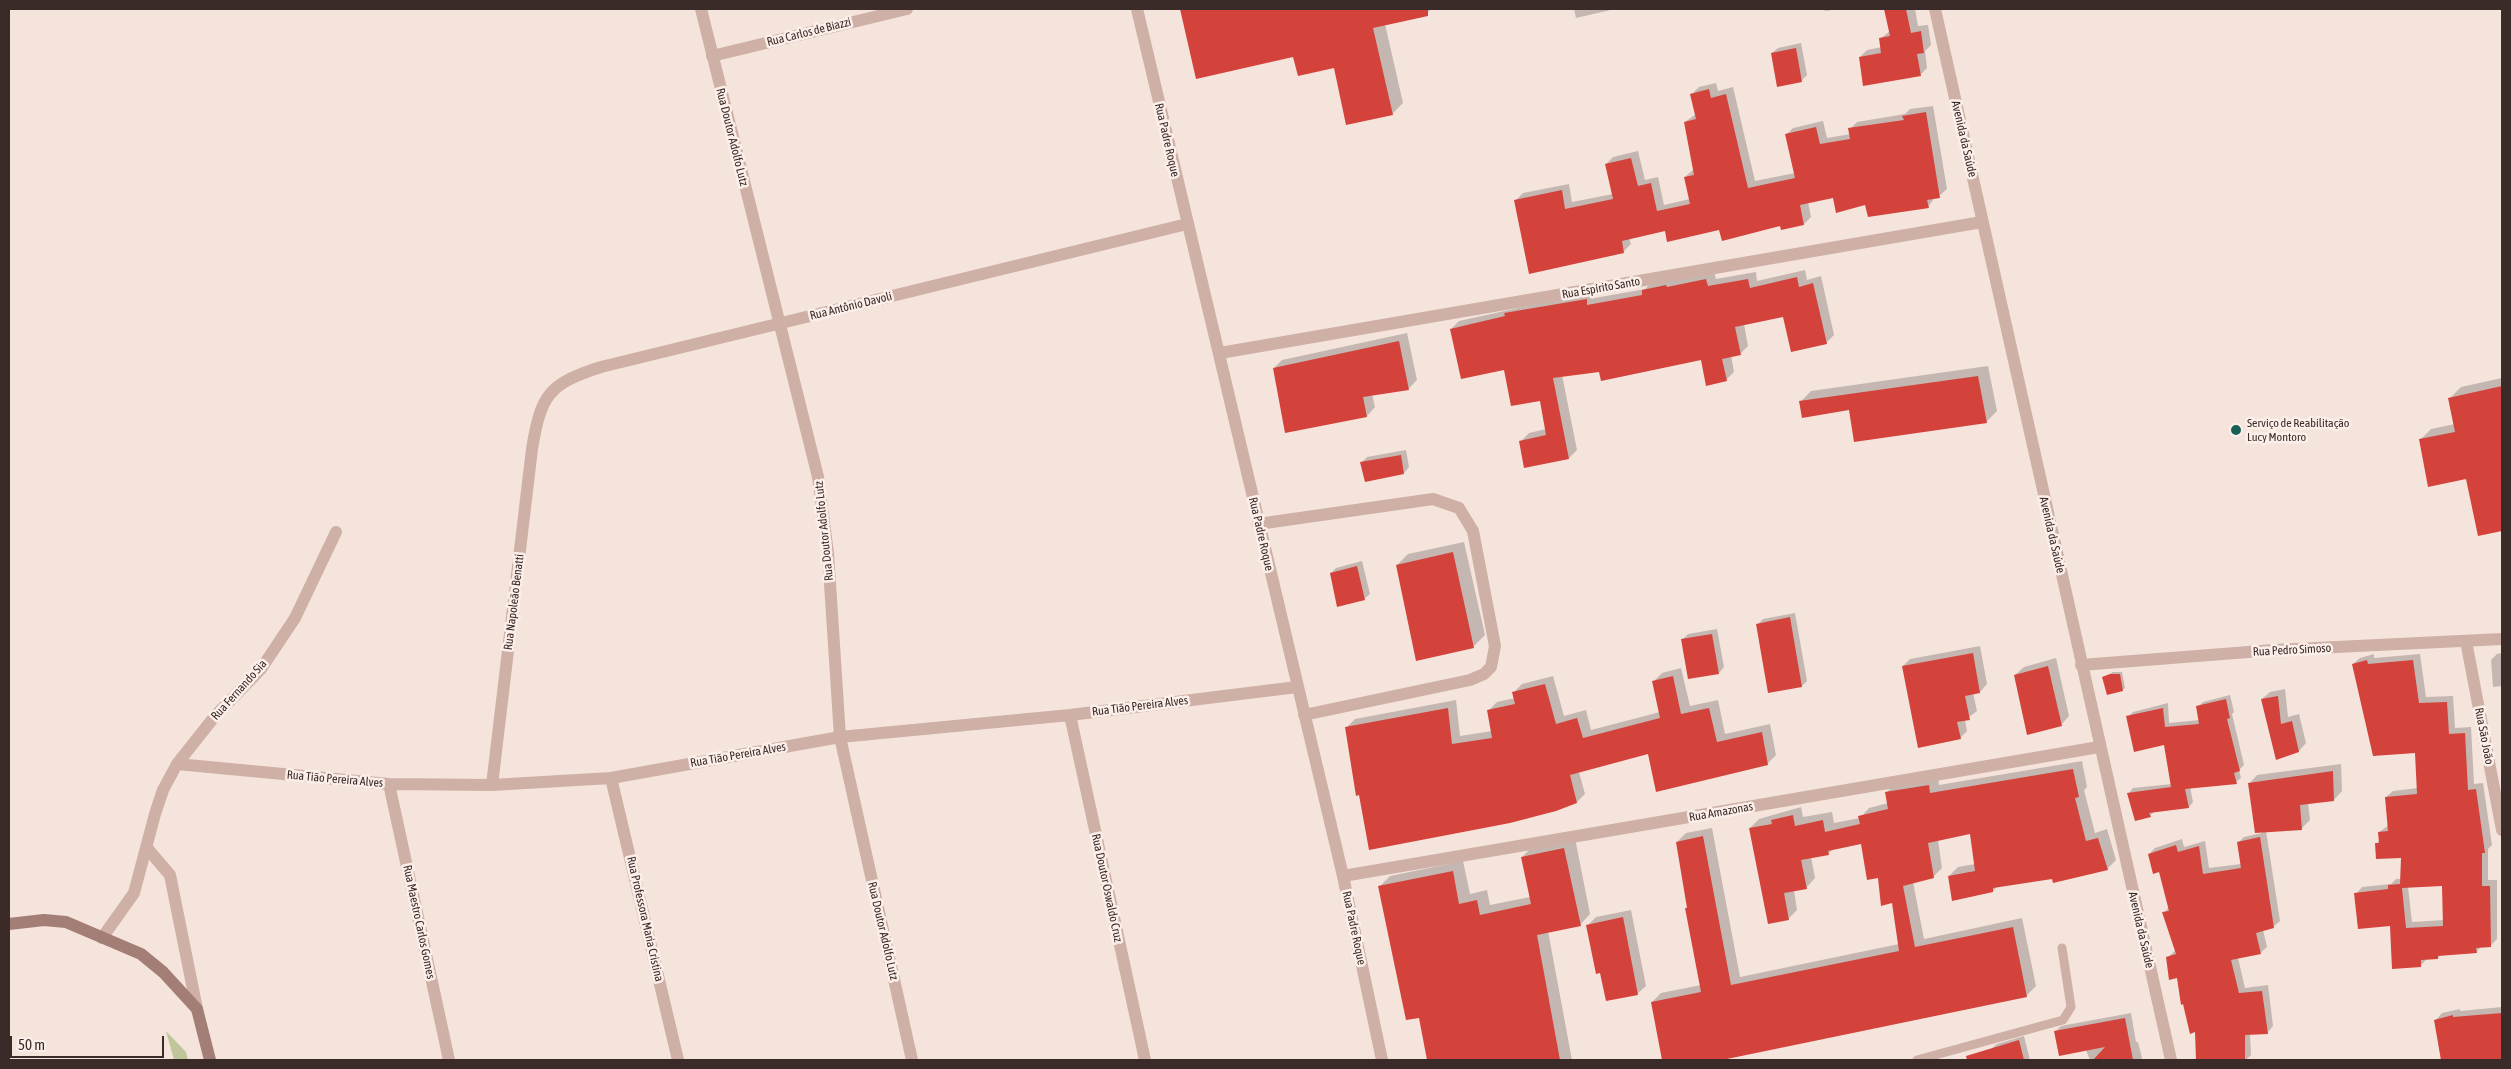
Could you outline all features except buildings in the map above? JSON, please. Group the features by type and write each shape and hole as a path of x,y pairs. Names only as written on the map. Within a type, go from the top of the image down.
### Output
{"main road":[{"path":"9,924 44,920 66,922 141,954 164,972 197,1009 210,1060"}],"street":[{"name":"Rua Doutor Adolfo Lutz","path":"701,9 818,477 828,553 840,736 912,1060"},
{"name":"Rua Carlos de Biazzi","path":"712,56 907,9"},
{"name":"Rua Padre Roque","path":"1137,9 1343,876 1382,1060"},
{"name":"Avenida da Saúde","path":"1935,9 2170,1060"},
{"name":"Rua Espírito Santo","path":"1220,354 1982,222"},
{"name":"Rua Antônio Davoli","path":"537,420 546,397 555,387 572,376 601,367 1187,224"},
{"name":"Rua Napoleão Benatti","path":"492,785 537,420"},
{"path":"1258,524 1432,500 1458,508 1472,531 1495,646 1491,667 1484,674 1470,680 1304,715"},
{"name":"Rua Fernando Sia","path":"102,938 134,893 147,848 154,814 163,790 177,764 215,716 261,669 295,618 336,532"},
{"name":"Rua Pedro Simoso","path":"2081,665 2274,650 2502,639"},
{"name":"Rua São João","path":"2466,641 2502,830"},
{"name":"Rua Tião Pereira Alves","path":"177,764 389,784 492,785 611,778 840,736 1070,715 1297,687"},
{"name":"Rua Doutor Oswaldo Cruz","path":"1070,715 1145,1060"},
{"name":"Rua Amazonas","path":"1343,876 2099,747"},
{"name":"Rua Professora Maria Cristina","path":"611,778 678,1060"},
{"name":"Rua Maestro Carlos Gomes","path":"389,784 449,1060"},
{"path":"147,848 170,875 197,1009"}],"lane":[{"path":"1918,1060 2063,1020 2071,1008 2062,948"}],"green space":[{"path":"166,1031 186,1052 188,1060 174,1060"}],"place":[{"name":"Serviço de Reabilitação Lucy Montoro","path":"2236,430"}]}
